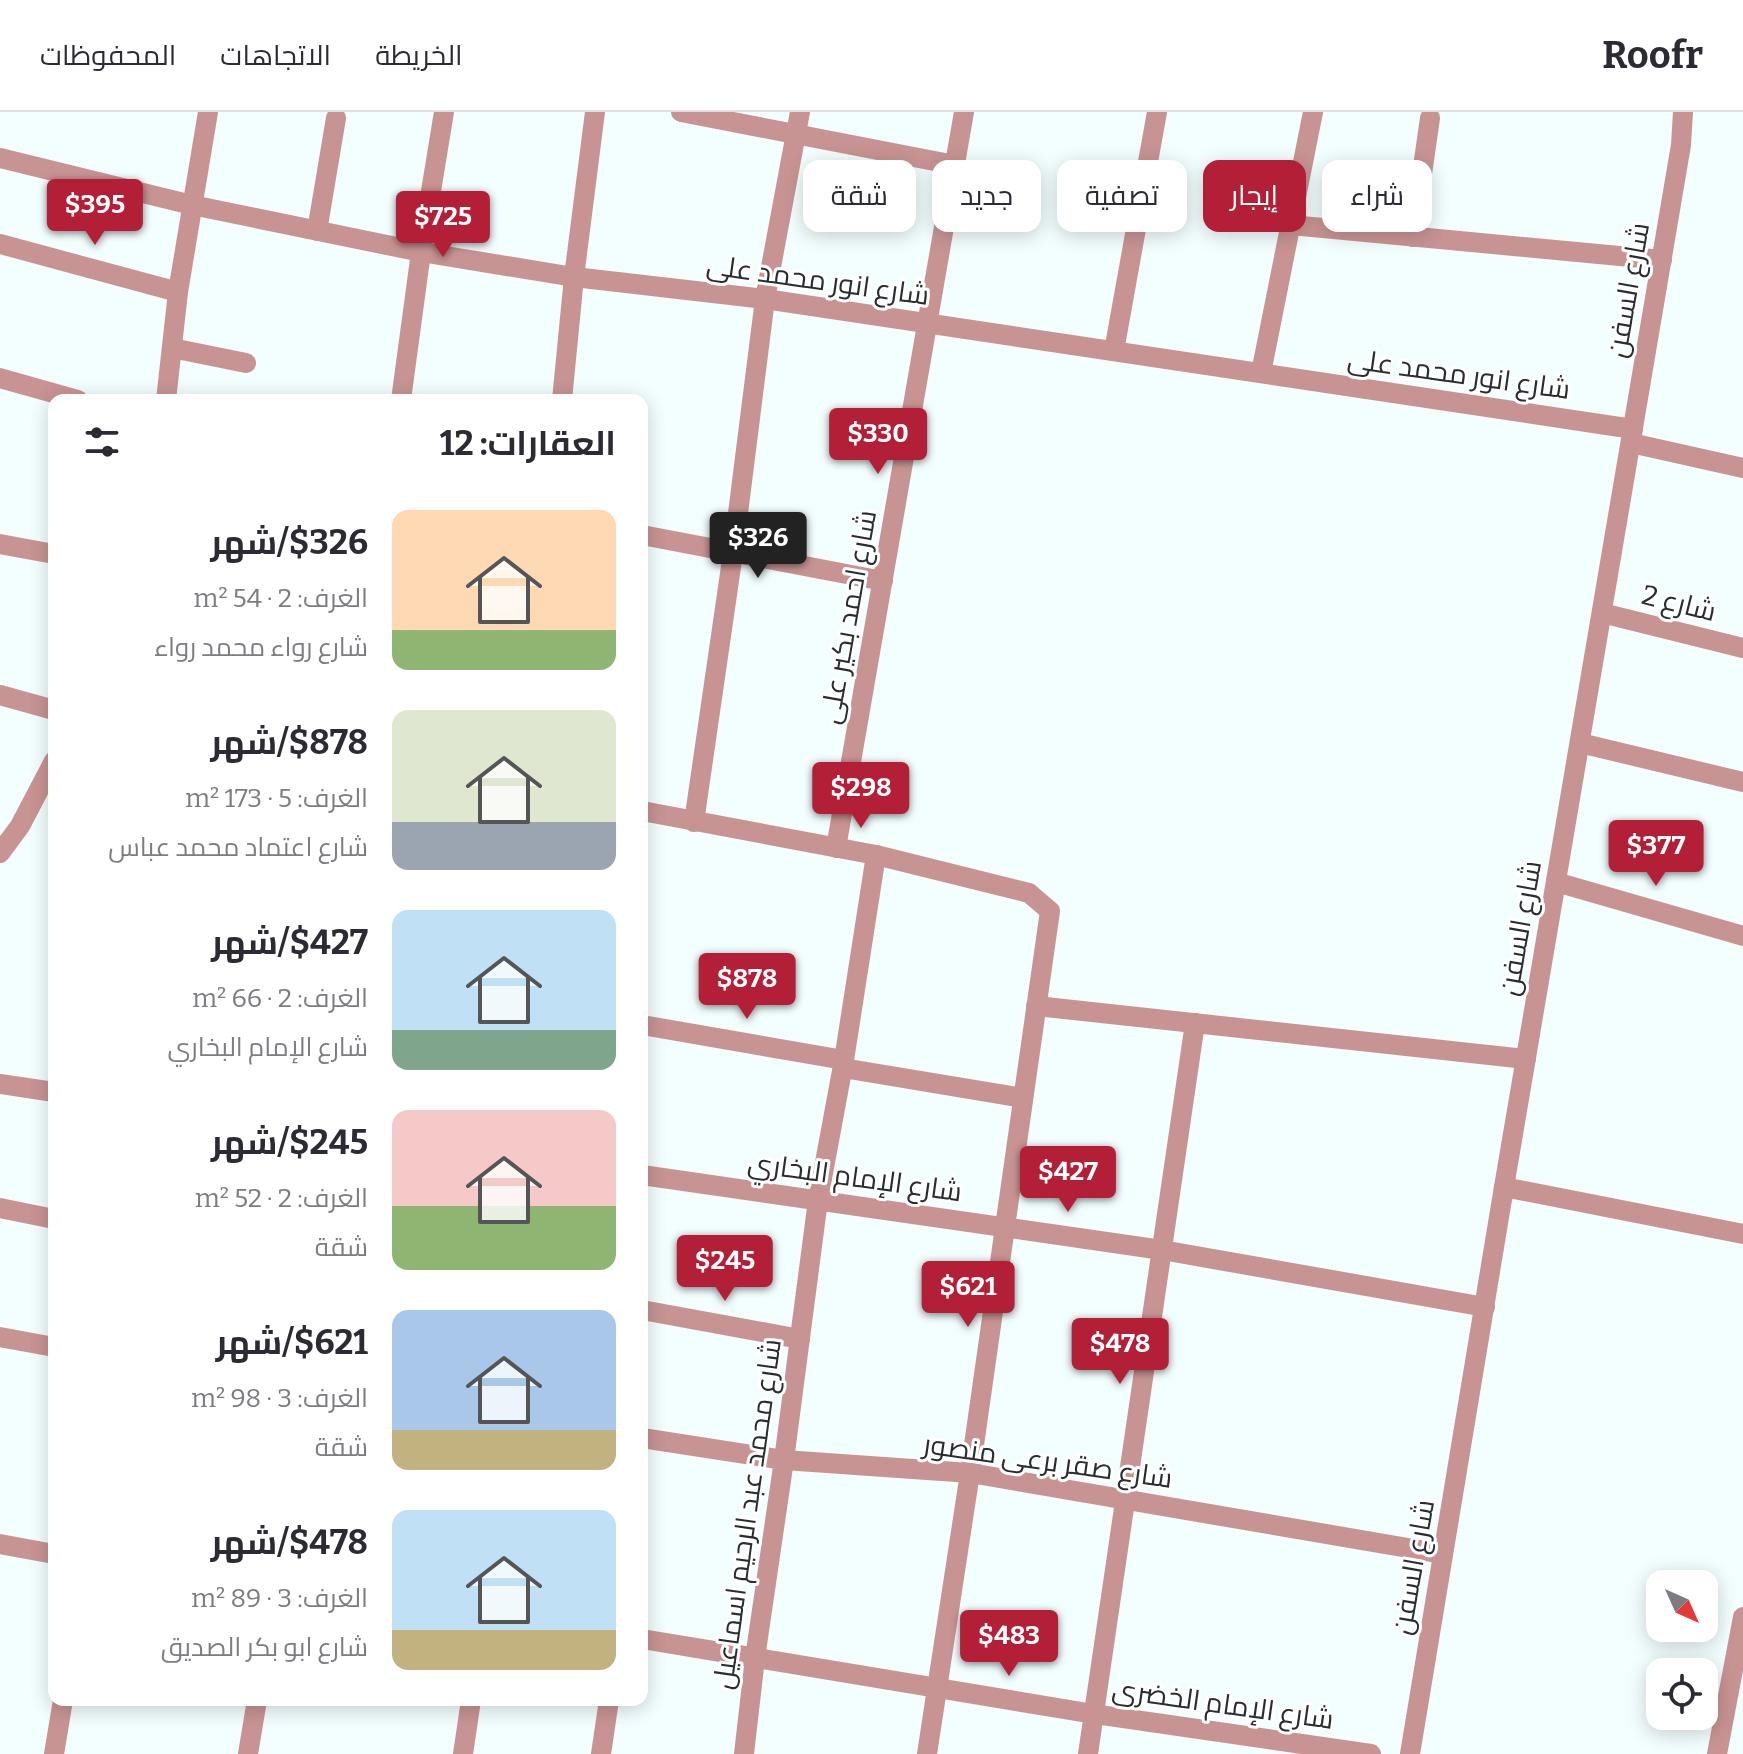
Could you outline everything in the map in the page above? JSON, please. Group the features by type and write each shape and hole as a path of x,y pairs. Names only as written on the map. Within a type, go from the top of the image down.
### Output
{"street":[{"path":"167,394 178,292 208,112"},
{"path":"402,394 444,112"},
{"path":"563,394 595,112"},
{"path":"681,112 932,160"},
{"path":"694,822 733,553 765,299 800,112"},
{"name":"شارع احمد بكير على","path":"956,160 964,112"},
{"path":"1114,351 1157,112"},
{"path":"1304,160 1313,112"},
{"name":"شارع السفن","path":"1410,1754 1662,260 1681,145 1683,112"},
{"path":"317,231 336,118"},
{"path":"1413,237 1430,118"},
{"name":"شارع انور محمد على","path":"0,158 192,205 421,252 574,277 765,299 1261,373 1632,436 1743,468"},
{"path":"1306,226 1662,260"},
{"name":"شارع احمد بكير على","path":"836,848 943,232"},
{"path":"1261,373 1290,232"},
{"path":"0,244 178,292"},
{"path":"172,348 246,363"},
{"path":"0,378 57,394"},
{"path":"648,536 883,581"},
{"path":"0,544 48,553"},
{"name":"شارع 2","path":"1602,613 1743,648"},
{"path":"0,695 48,708"},
{"path":"1580,743 1743,782"},
{"path":"0,853 20,826 48,772"},
{"path":"648,812 876,855 1029,893 1050,911 927,1754"},
{"name":"شارع محمد عبد الرحيم اسماعيل","path":"744,1754 818,1200 876,855"},
{"path":"1556,882 1743,936"},
{"path":"1036,1006 1526,1059"},
{"path":"1088,1754 1195,1023"},
{"path":"648,1026 1023,1098"},
{"path":"0,1084 48,1091"},
{"name":"شارع الإمام البخاري","path":"648,1176 1162,1250 1485,1307"},
{"path":"1504,1187 1743,1234"},
{"path":"0,1208 48,1218"},
{"path":"648,1311 800,1339"},
{"path":"0,1337 48,1346"},
{"name":"شارع صقر برعى منصور","path":"648,1439 784,1460 970,1473 1443,1554"},
{"path":"0,1544 48,1553"},
{"path":"1717,1754 1743,1617"},
{"name":"شارع الإمام الخضرى","path":"648,1640 1094,1714 1371,1754"},
{"path":"54,1754 62,1706"},
{"path":"248,1754 256,1706"},
{"path":"463,1754 470,1706"},
{"path":"601,1754 608,1706"}]}
